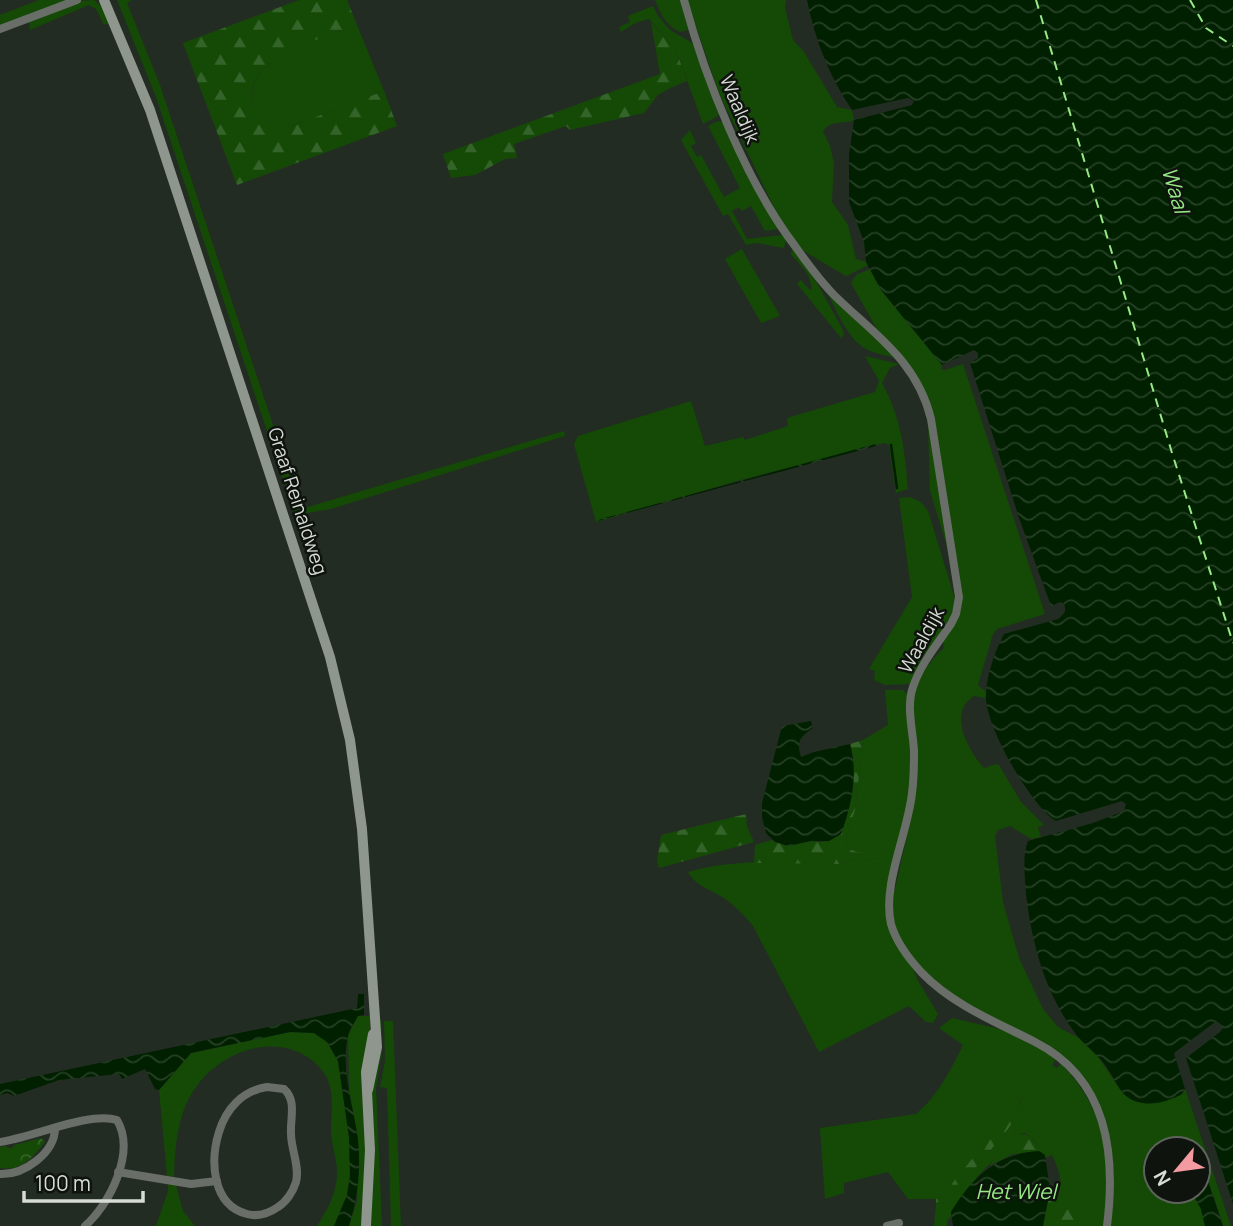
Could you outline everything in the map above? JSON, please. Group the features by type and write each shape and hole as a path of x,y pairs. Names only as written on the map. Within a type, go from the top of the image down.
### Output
{"main road":[{"name":"Graaf Reinaldweg","path":"104,0 150,110 330,657 350,740 362,829 377,1047 368,1090 370,1165 366,1226"}],"street":[{"path":"0,29 77,0"},
{"name":"Waaldijk","path":"684,0 716,93 744,158 776,219 821,281 897,353 911,370 928,404 958,597 956,614 912,689 913,783 909,814 890,893 892,925 912,962 937,987 964,1005 1042,1045 1080,1080 1101,1119 1110,1151 1111,1192 1107,1226"},
{"path":"259,1088 284,1089 292,1101 291,1138 297,1174 288,1197 270,1212 251,1214 228,1204 217,1181 216,1143 229,1110 239,1100 259,1088"},
{"path":"0,1142 30,1137 66,1124 117,1119 123,1139 118,1172 106,1202 85,1226"},
{"path":"0,1174 21,1172 32,1164 54,1138 55,1128"},
{"path":"118,1172 191,1184 217,1181"},
{"path":"887,1226 899,1223"}],"green space":[{"path":"39,0 70,0 0,26 0,15"},
{"path":"94,0 101,6 110,23 104,25 96,9 89,5 30,30 29,20 81,1"},
{"path":"117,0 132,0 127,3 160,85 301,509 564,431 565,436 331,509 295,515 156,97"},
{"path":"299,0 347,0 357,25 304,45 267,66 255,79 252,95 259,112 274,124 292,126 384,91 397,126 237,185 183,43"},
{"path":"655,0 681,0 688,30 680,32 671,26"},
{"path":"687,0 786,0 785,8 793,40 804,52 837,107 852,110 854,120 833,124 823,131 834,163 832,202 848,225 856,259 868,265 844,275 802,250 778,216 719,93"},
{"path":"653,6 670,30 694,44 720,110 718,116 703,124 676,50 649,19 635,23 621,32 619,27 630,22 628,16"},
{"path":"651,22 676,50 687,81 658,95 644,113 570,130 566,126 514,144 517,158 505,159 475,175 451,178 443,154 660,74"},
{"path":"357,25 384,91 292,126 274,124 262,116 252,95 256,79 267,66 304,45"},
{"path":"718,121 724,122 778,229 765,231 751,206 742,211 739,207 732,211 747,239 783,235 786,239 784,248 757,243 746,245 728,214 723,216 681,140 690,130 696,143 691,146 697,157 701,155 724,197 740,188 708,126"},
{"path":"792,248 812,274 844,332 842,339 797,284 801,280 812,289 808,274 791,254"},
{"path":"742,249 780,316 761,323 725,259"},
{"path":"870,269 881,290 942,365 941,369 963,364 1045,614 997,629 993,634 978,685 986,692 985,698 974,696 966,703 961,722 972,752 984,768 999,765 1021,802 1044,825 1038,827 1041,837 1031,839 1010,826 998,830 995,836 1003,902 1019,958 1043,1009 1058,1027 1079,1038 1096,1054 1124,1095 1182,1094 1185,1089 1200,1135 1142,1135 1142,1205 1199,1205 1205,1226 1109,1226 1114,1173 1111,1145 1080,1075 957,997 923,971 898,936 893,916 894,893 912,814 914,696 925,670 944,648 943,641 961,591 935,425 928,398 917,375 879,333 851,283 856,275"},
{"path":"826,291 895,355 895,358 874,353 854,340"},
{"path":"865,356 899,364 890,368 882,383 894,409 901,434 908,489 896,493 889,445 884,443 737,481 596,522 574,444 578,436 691,401 705,446 743,437 745,440 788,426 787,418 875,392 879,381"},
{"path":"928,423 949,553 930,491"},
{"path":"910,497 921,502 928,511 955,599 953,613 911,684 885,685 874,680 875,671 869,669 912,597 899,498"},
{"path":"885,690 903,690 907,694 911,758 909,797 886,906 918,981 938,1014 933,1023 926,1022 909,1006 819,1052 753,926 732,904 700,884 688,872 744,863 839,864 880,858 878,852 857,852 847,848 845,841 855,810 863,740 888,725"},
{"path":"863,740 855,810 845,841 847,848 857,852 878,852 880,858 839,864 754,863 755,845 772,840 788,846 811,841 829,841 841,834 853,789 854,767 850,744"},
{"path":"746,814 747,827 754,842 659,868 657,861 661,835"},
{"path":"358,1016 370,1016 364,1059 367,1158 362,1226 349,1226 357,1201 358,1139 349,1090 348,1035"},
{"path":"952,1018 1008,1031 1056,1059 1052,1065 1057,1068 1061,1064 1080,1087 1095,1113 1108,1156 1109,1178 1104,1226 1078,1226 1075,1215 1069,1208 1048,1201 1050,1190 1058,1193 1060,1183 1052,1155 1045,1158 1035,1141 1025,1133 1016,1133 977,1177 947,1226 934,1226 936,1204 947,1203 1008,1129 1027,1102 1023,1097 1007,1121 944,1194 936,1199 908,1199 888,1172 844,1183 844,1193 825,1199 820,1128 916,1114 937,1091 963,1045 939,1028"},
{"path":"378,1021 381,1021 382,1052 376,1088 382,1226 369,1226 372,1093"},
{"path":"384,1021 393,1021 401,1226 391,1226 387,1088 380,1087 385,1061"},
{"path":"290,1032 314,1033 327,1042 338,1061 349,1137 350,1176 347,1195 334,1226 317,1226 331,1200 337,1180 331,1135 331,1089 318,1066 294,1050 262,1047 246,1050 217,1066 204,1077 184,1110 176,1143 174,1177 167,1176 159,1090 191,1053"},
{"path":"1024,1096 1027,1102 1008,1129 947,1203 936,1204 936,1199 1010,1116"},
{"path":"1016,1133 1029,1136 1043,1152 1013,1154 989,1166"},
{"path":"41,1138 45,1142 26,1162 14,1167 0,1168 0,1147 11,1149 15,1145"},
{"path":"1212,1169 1231,1226 1223,1226 1214,1197"},
{"path":"168,1184 176,1185 183,1211 195,1226 156,1226"},
{"path":"1048,1201 1060,1203 1073,1210 1078,1226 1043,1226"}],"water":[{"name":"Waal","path":"807,0 1233,0 1233,1204 1186,1058 1223,1028 1215,1022 1174,1053 1185,1089 1182,1094 1161,1102 1132,1100 1123,1093 1102,1061 1067,1022 1042,970 1026,894 1024,860 1028,841 1093,823 1124,811 1126,804 1122,801 1056,821 1046,813 1023,783 993,726 986,688 997,648 1004,634 1058,619 1064,613 1065,607 1060,602 1051,606 1019,518 970,363 978,358 978,353 974,350 942,365 881,290 866,262 864,242 849,202 849,155 854,120 912,105 914,101 908,98 852,110 836,84 814,29"},
{"path":"875,444 876,446 597,521 601,519"},
{"path":"811,721 813,728 799,743 801,757 850,744 854,767 851,801 841,834 829,841 811,841 788,846 775,842 766,833 762,803 782,726"},
{"path":"358,994 364,994 364,1015 358,1016 351,1029 346,1049 359,1162 357,1194 349,1226 334,1226 347,1195 350,1176 349,1137 338,1061 327,1042 314,1033 290,1032 191,1053 159,1090 155,1089 145,1069 122,1079 119,1074 59,1080 14,1096 7,1093 0,1095 0,1084 357,1008"},
{"name":"Het Wiel","path":"1039,1151 1045,1155 1050,1190 1043,1226 953,1226 951,1212 977,1178 1011,1156"},
{"path":"1212,1193 1223,1226 1205,1226 1199,1205 1212,1205"}],"waterway":[{"path":"891,445 897,488"}],"ferry route":[{"path":"1036,0 1172,453 1233,643"},
{"path":"1190,0 1206,28 1233,46"}]}
